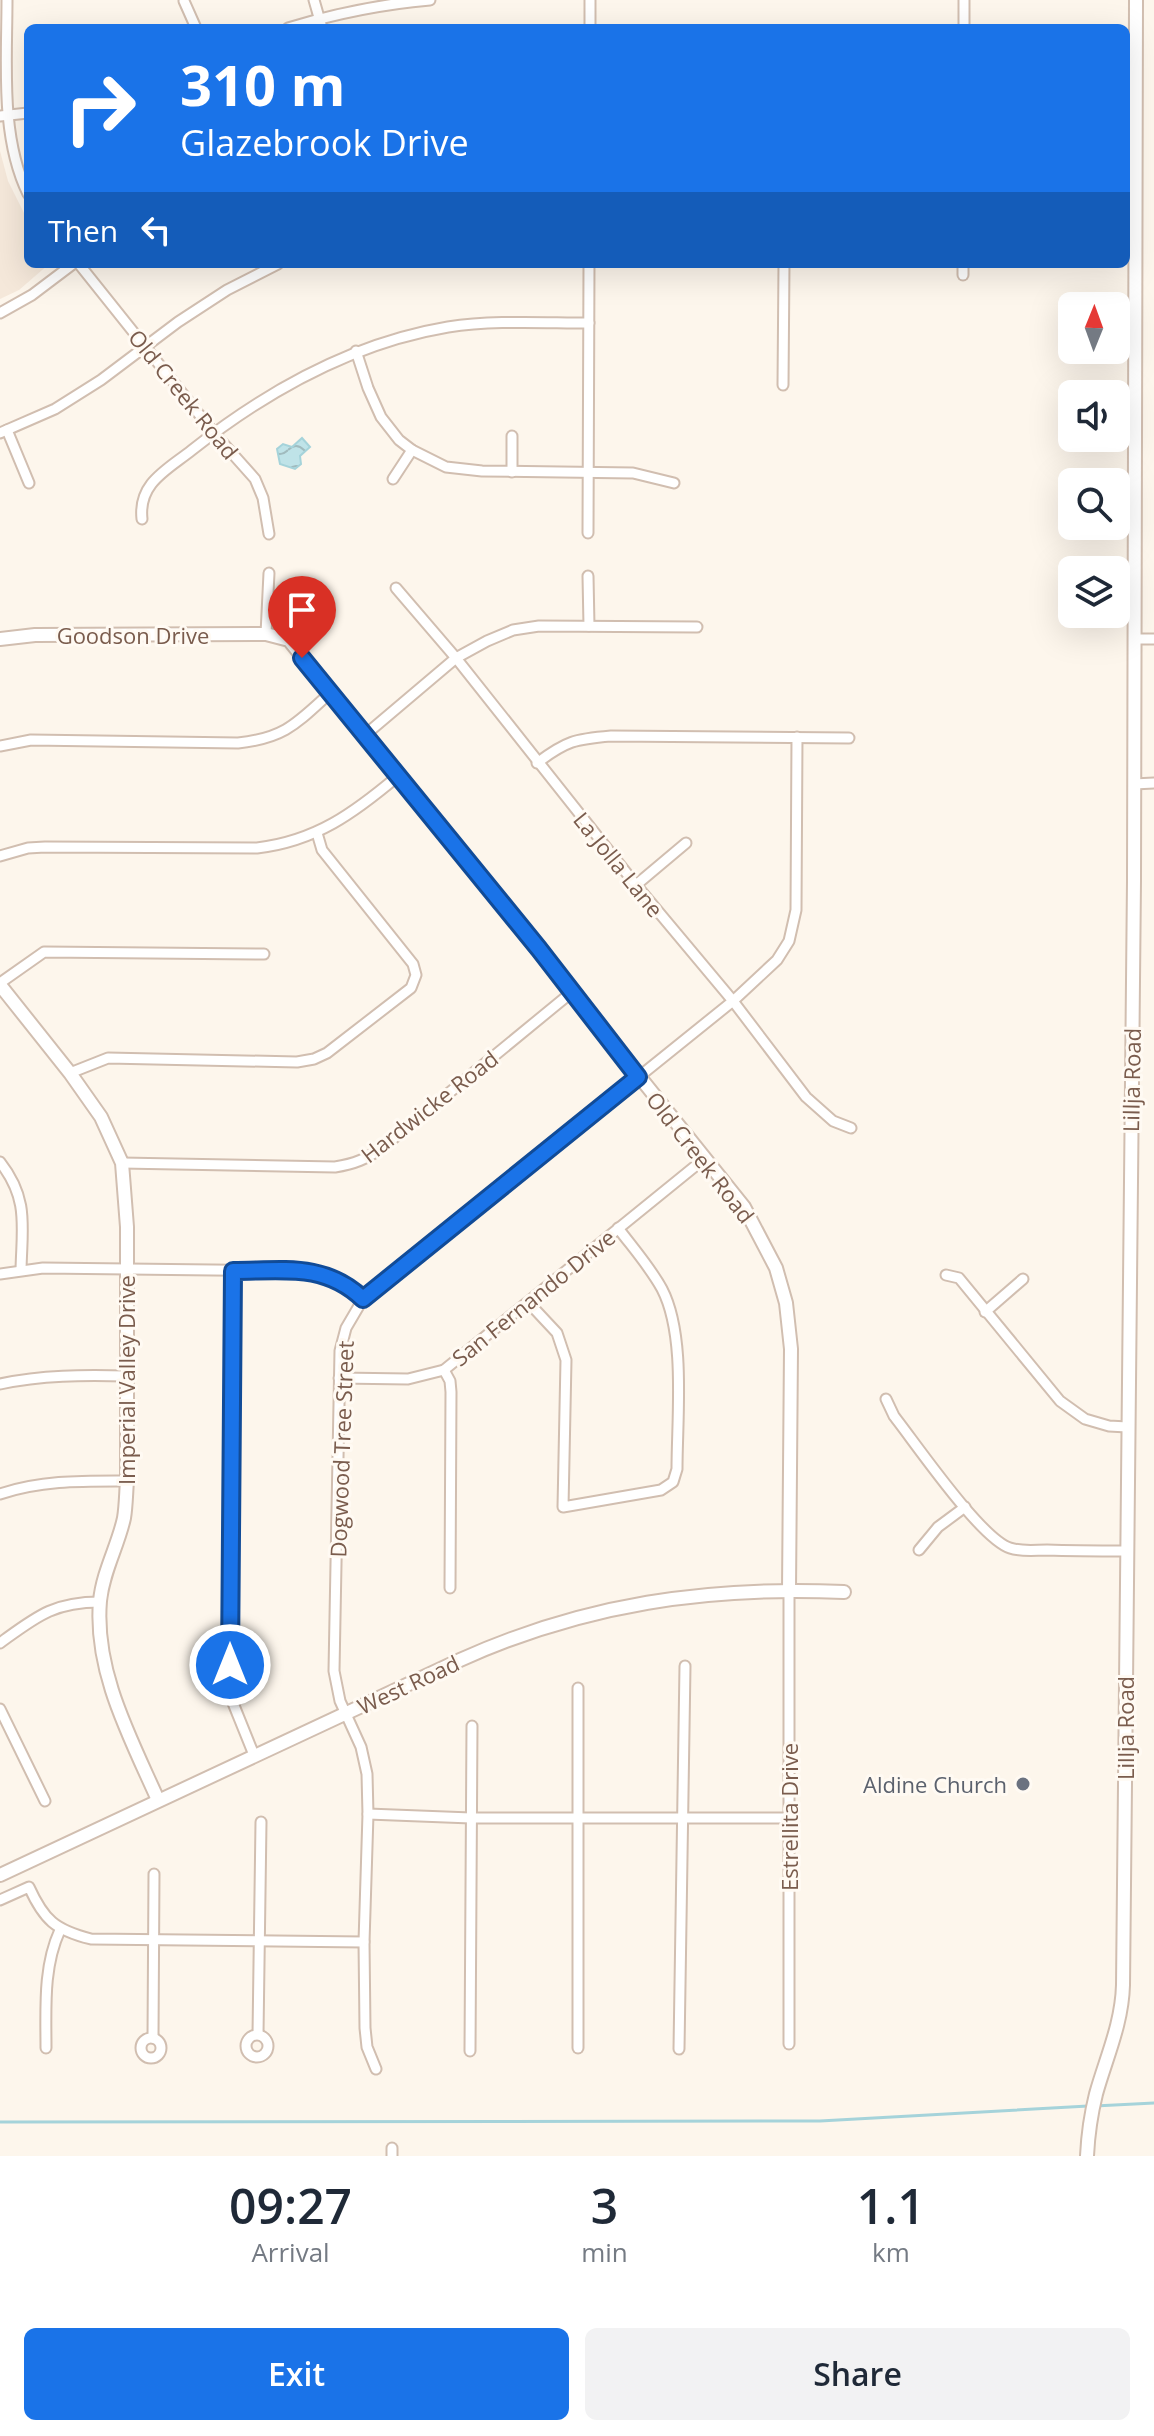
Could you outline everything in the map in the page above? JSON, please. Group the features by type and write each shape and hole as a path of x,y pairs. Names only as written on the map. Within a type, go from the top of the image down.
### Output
{"street":[{"path":"0,0 9,0 3,116 24,183"},
{"path":"314,0 320,23 405,2 430,0"},
{"path":"590,0 590,24"},
{"path":"964,0 964,24"},
{"name":"Lillja Road","path":"1087,2156 1096,2094 1123,2001 1135,639 1136,0"},
{"path":"184,1 194,24"},
{"path":"3,116 24,113"},
{"path":"0,313 70,268"},
{"name":"Old Creek Road","path":"79,268 255,479 263,498 269,534"},
{"path":"29,483 3,431 55,409 227,290 270,268"},
{"path":"588,533 589,268"},
{"path":"783,385 784,268"},
{"path":"142,519 140,505 147,487 214,433 291,381 356,351 449,327 589,323"},
{"path":"356,351 381,417 399,440 446,467 512,472 633,473 674,483"},
{"path":"512,436 512,472"},
{"path":"393,479 412,450"},
{"path":"266,634 269,573"},
{"path":"588,576 589,626"},
{"name":"La Jolla Lane","path":"396,588 456,658 537,763 817,1108 833,1121 851,1128"},
{"path":"365,735 456,658 513,630 539,626 697,627"},
{"name":"Old Creek Road","path":"266,634 289,640 744,1207 776,1268 786,1303 791,1349 789,1590"},
{"name":"Goodson Drive","path":"0,639 35,635 266,634"},
{"path":"1135,639 1154,639"},
{"path":"0,746 31,740 259,741 289,730 330,693"},
{"path":"537,763 576,739 611,736 849,738"},
{"name":"Dogwood Tree Street","path":"376,2069 367,2047 364,1942 367,1774 361,1747 340,1701 334,1671 339,1378 340,1351 346,1328 363,1299 733,1001 777,960 789,941 796,910 797,737"},
{"path":"0,856 37,847 276,846 317,833 358,809 398,776"},
{"path":"1134,784 1154,783"},
{"path":"70,1073 108,1058 297,1062 314,1059 327,1053 411,988 416,975 413,964 322,850 317,833"},
{"path":"636,885 686,843"},
{"path":"0,984 44,952 264,954"},
{"name":"Imperial Valley Drive","path":"0,984 101,1117 122,1163 125,1189 127,1481 123,1520 106,1569 100,1602 100,1628 108,1679 158,1800"},
{"name":"Hardwicke Road","path":"122,1163 335,1167 353,1164 383,1147 572,992"},
{"name":"San Fernando Drive","path":"339,1378 408,1379 444,1370 704,1159"},
{"path":"0,1162 20,1194 21,1270"},
{"path":"528,1302 557,1333 566,1360 563,1507 661,1490 673,1482 677,1469 677,1340 672,1315 656,1280 618,1228"},
{"path":"0,1274 43,1268 304,1271 342,1282 363,1299"},
{"path":"233,1271 230,1684 233,1703 254,1755"},
{"path":"946,1275 959,1278 1043,1383 1069,1409 1101,1425 1127,1427"},
{"path":"985,1312 1023,1279"},
{"path":"444,1370 451,1392 450,1588"},
{"path":"0,1384 64,1375 126,1376"},
{"path":"886,1399 894,1416 990,1537 1008,1548 1025,1550 1127,1551"},
{"path":"0,1494 59,1481 127,1481"},
{"path":"919,1550 938,1527 965,1507"},
{"name":"Estrellita Drive","path":"789,1590 789,2044"},
{"name":"West Road","path":"0,1875 496,1645 591,1614 667,1598 743,1591 844,1592"},
{"path":"0,1643 41,1614 60,1606 100,1602"},
{"path":"679,2049 685,1666"},
{"path":"578,1688 578,2048"},
{"path":"0,1709 45,1801"},
{"path":"470,2051 472,1726"},
{"path":"368,1814 471,1818 788,1818"},
{"path":"258,2034 261,1822"},
{"path":"153,2038 154,1874"},
{"path":"0,1900 29,1887 36,1903 60,1930 91,1939 364,1942"},
{"path":"46,2048 47,1971 60,1930"}],"shaded area":[{"path":"0,151 8,181 24,213 24,268 44,268 19,290 0,299"}],"water":[{"path":"302,438 310,447 300,456 301,464 295,469 280,464 277,449 283,444 292,447"}],"waterway":[{"path":"1095,2106 1154,2103"},
{"path":"0,2122 820,2121 1088,2106"}],"place":[{"name":"Aldine Church","path":"1023,1784"}],"route":[{"path":"230,1665 233,1271 304,1271 325,1275 342,1282 363,1299 638,1077 539,949 302,658"}]}
